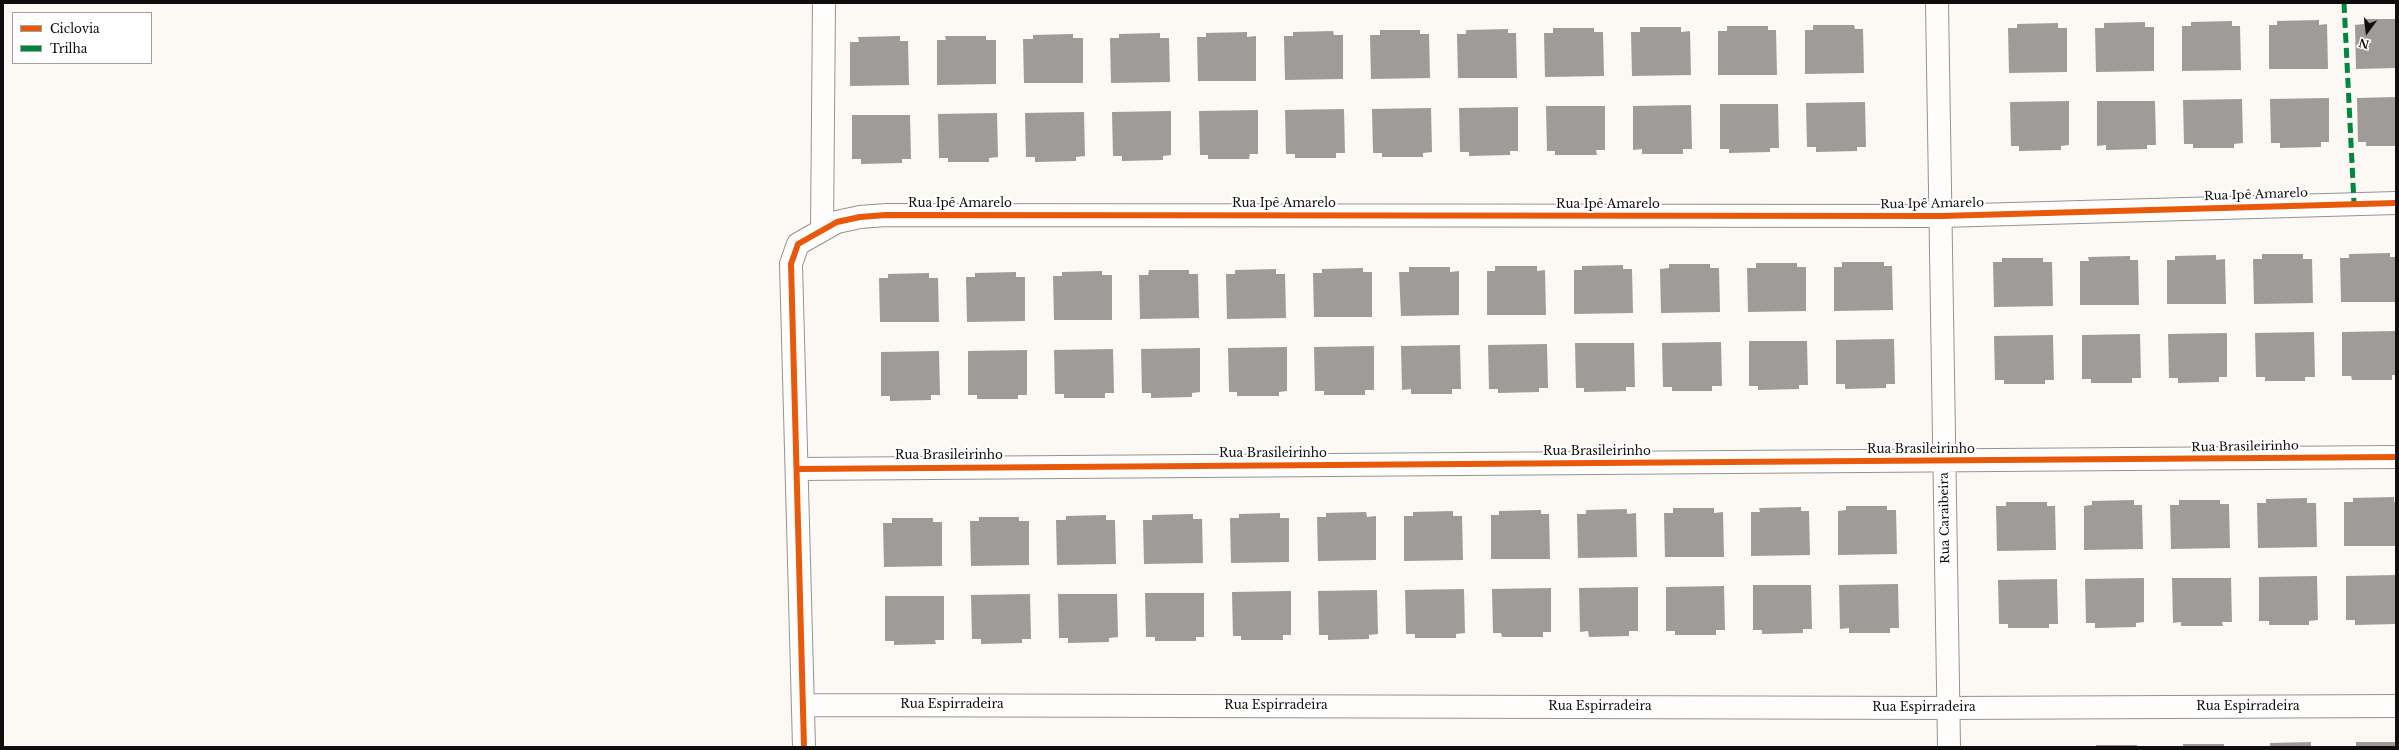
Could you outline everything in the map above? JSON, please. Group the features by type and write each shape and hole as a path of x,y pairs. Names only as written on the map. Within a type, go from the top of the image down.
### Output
{"street":[{"path":"822,229 824,3"},
{"name":"Rua Caraibeira","path":"1937,3 1949,747"},
{"name":"Rua Ipê Amarelo","path":"804,747 798,468 791,264 798,244 822,229 837,222 860,217 886,215 1941,216 2396,203"},
{"name":"Rua Brasileirinho","path":"798,468 2396,457"},
{"name":"Rua Espirradeira","path":"804,705 1948,708 2396,706"}],"building":[{"path":"2364,19 2396,19 2396,68 2356,69 2355,25 2364,24"},
{"path":"2319,20 2319,25 2327,24 2328,69 2269,69 2269,25 2277,25 2277,21"},
{"path":"2232,21 2232,26 2240,26 2241,70 2182,71 2182,26 2191,26 2191,22"},
{"path":"2145,22 2145,27 2154,27 2154,71 2096,72 2095,28 2104,28 2104,23"},
{"path":"2058,23 2058,28 2067,28 2067,72 2009,73 2008,28 2017,28 2017,24"},
{"path":"1813,25 1854,25 1855,29 1863,29 1864,73 1805,74 1805,30 1813,30"},
{"path":"1727,26 1768,26 1768,30 1776,30 1777,75 1718,75 1718,31 1727,31"},
{"path":"1640,27 1681,27 1681,32 1690,31 1691,75 1632,76 1631,32 1640,32"},
{"path":"1553,28 1594,28 1594,32 1603,32 1604,76 1545,77 1544,33 1553,33"},
{"path":"1508,29 1508,33 1516,33 1517,78 1458,78 1457,34 1466,34 1466,30"},
{"path":"1380,30 1420,30 1420,34 1429,34 1430,78 1371,79 1370,35 1380,35"},
{"path":"1333,31 1334,35 1343,35 1343,79 1285,80 1284,36 1293,36 1293,32"},
{"path":"1247,32 1247,37 1256,36 1256,81 1198,81 1197,37 1206,37 1206,33"},
{"path":"1160,33 1160,38 1169,38 1170,82 1111,83 1110,38 1119,38 1119,34"},
{"path":"1073,34 1073,38 1083,38 1083,83 1024,83 1023,39 1033,39 1033,35"},
{"path":"900,36 900,41 908,41 909,85 850,86 850,42 859,42 858,37"},
{"path":"945,36 986,36 986,40 996,40 996,84 937,85 937,40 946,40"},
{"path":"2396,97 2396,146 2366,146 2366,142 2358,142 2357,98"},
{"path":"2329,98 2329,142 2321,142 2321,147 2280,148 2280,143 2271,143 2270,99"},
{"path":"2242,99 2243,143 2234,144 2234,148 2193,148 2193,144 2184,144 2183,100"},
{"path":"2069,101 2069,145 2061,146 2061,150 2019,151 2019,146 2011,146 2010,102"},
{"path":"2097,101 2155,101 2156,145 2147,145 2147,149 2106,150 2106,145 2097,146"},
{"path":"1865,102 1866,147 1857,147 1857,151 1816,152 1816,147 1807,147 1806,103"},
{"path":"1720,104 1778,104 1779,148 1770,148 1770,152 1729,153 1729,149 1720,149"},
{"path":"1691,105 1692,149 1683,149 1683,154 1642,154 1642,149 1633,150 1633,106"},
{"path":"1546,106 1605,106 1605,150 1596,150 1597,155 1555,155 1555,151 1547,151"},
{"path":"1518,107 1518,151 1510,151 1510,155 1469,156 1469,152 1460,152 1459,108"},
{"path":"1431,108 1432,152 1423,153 1423,157 1382,157 1382,153 1373,153 1372,109"},
{"path":"1344,109 1345,153 1336,153 1336,158 1295,158 1295,154 1286,154 1285,110"},
{"path":"1258,110 1258,154 1250,154 1249,159 1208,159 1208,155 1200,155 1199,111"},
{"path":"1171,111 1171,155 1163,156 1163,160 1122,161 1122,156 1113,156 1112,112"},
{"path":"1084,112 1085,156 1076,157 1076,161 1035,162 1035,157 1026,157 1025,113"},
{"path":"997,113 998,157 989,158 989,162 948,162 948,158 939,158 938,114"},
{"path":"852,115 910,115 911,159 902,159 902,163 861,164 861,159 852,159"},
{"path":"2390,253 2390,257 2396,257 2396,302 2341,302 2340,258 2349,258 2349,254"},
{"path":"2262,254 2303,254 2303,259 2312,259 2313,303 2254,304 2253,259 2262,259"},
{"path":"2216,255 2216,260 2225,259 2226,304 2167,304 2167,260 2175,260 2175,256"},
{"path":"2130,256 2130,260 2138,260 2139,305 2080,305 2080,261 2089,261 2088,257"},
{"path":"2002,258 2043,258 2043,262 2052,262 2053,306 1994,307 1993,262 2002,262"},
{"path":"1842,262 1884,262 1884,266 1892,266 1893,310 1834,311 1834,267 1842,267"},
{"path":"1756,263 1797,263 1797,267 1806,267 1806,311 1748,312 1747,268 1756,268"},
{"path":"1669,264 1710,264 1710,268 1719,268 1720,312 1661,313 1660,269 1669,268"},
{"path":"1623,265 1623,269 1632,269 1633,313 1574,314 1574,270 1582,270 1582,266"},
{"path":"1495,266 1537,266 1537,271 1545,270 1546,315 1487,315 1487,271 1495,271"},
{"path":"1409,267 1450,267 1450,272 1459,271 1459,315 1401,316 1399,272 1409,272"},
{"path":"1363,268 1363,272 1372,272 1372,317 1314,317 1313,273 1322,273 1322,269"},
{"path":"1276,269 1276,274 1285,274 1286,318 1227,319 1226,274 1235,274 1235,270"},
{"path":"1149,270 1189,270 1189,274 1198,274 1199,318 1140,319 1139,275 1148,275"},
{"path":"1102,271 1102,275 1112,275 1112,320 1054,320 1053,276 1062,276 1062,272"},
{"path":"1016,272 1016,277 1025,277 1025,321 967,322 966,277 975,277 975,273"},
{"path":"929,273 929,278 938,278 939,322 880,322 879,278 888,278 888,274"},
{"path":"2396,331 2396,375 2392,375 2392,380 2352,380 2351,376 2342,376 2342,332"},
{"path":"2314,332 2315,377 2305,377 2305,381 2265,381 2265,377 2256,377 2255,333"},
{"path":"2227,333 2227,377 2219,377 2219,382 2178,383 2178,378 2169,378 2168,334"},
{"path":"2140,334 2141,378 2132,378 2132,383 2091,383 2091,379 2082,379 2082,335"},
{"path":"2053,335 2054,380 2045,380 2045,384 2004,384 2004,380 1995,380 1994,336"},
{"path":"1894,339 1895,384 1886,384 1886,388 1845,389 1845,384 1836,384 1836,340"},
{"path":"1749,341 1807,341 1808,385 1799,385 1799,389 1758,390 1758,386 1749,386"},
{"path":"1721,342 1722,386 1712,386 1712,391 1672,391 1672,387 1663,387 1662,343"},
{"path":"1575,343 1634,343 1635,387 1626,387 1626,391 1584,392 1584,388 1576,388"},
{"path":"1547,344 1548,388 1539,388 1539,392 1498,393 1498,389 1489,389 1488,345"},
{"path":"1460,345 1461,389 1452,389 1452,394 1411,394 1411,389 1402,390 1401,346"},
{"path":"1374,346 1374,390 1365,390 1365,395 1324,395 1324,391 1315,391 1314,347"},
{"path":"1287,347 1287,391 1279,392 1279,396 1237,396 1237,392 1229,392 1228,348"},
{"path":"1200,348 1200,392 1192,393 1192,397 1151,398 1151,393 1142,393 1141,349"},
{"path":"1113,349 1114,393 1105,393 1105,398 1064,398 1064,394 1055,394 1054,350"},
{"path":"1027,350 1027,395 1018,395 1018,399 977,399 977,395 968,395 968,351"},
{"path":"939,351 940,395 931,395 931,400 890,401 890,396 881,396 881,352"},
{"path":"2394,497 2394,502 2396,502 2396,546 2344,546 2344,502 2353,502 2353,498"},
{"path":"2307,498 2307,503 2316,503 2317,547 2258,548 2257,503 2266,503 2266,499"},
{"path":"2134,500 2134,505 2142,505 2143,549 2084,550 2084,506 2092,505 2092,501"},
{"path":"2179,500 2220,500 2220,504 2229,504 2230,548 2171,549 2170,505 2179,505"},
{"path":"2006,502 2047,502 2047,506 2055,506 2056,550 1997,551 1996,506 2006,506"},
{"path":"1846,506 1887,506 1887,510 1896,510 1897,554 1838,555 1838,511 1846,510"},
{"path":"1801,507 1801,511 1809,511 1810,555 1751,556 1751,512 1760,512 1759,508"},
{"path":"1673,508 1714,508 1714,513 1723,512 1724,557 1665,557 1664,513 1673,513"},
{"path":"1627,509 1627,514 1636,513 1637,557 1578,558 1577,514 1586,514 1586,510"},
{"path":"1541,510 1541,514 1549,514 1550,559 1491,559 1491,515 1499,515 1499,511"},
{"path":"1453,511 1453,516 1462,516 1463,560 1404,561 1404,516 1413,516 1413,512"},
{"path":"1366,512 1367,517 1376,516 1376,560 1318,561 1317,517 1326,517 1326,513"},
{"path":"1280,513 1280,518 1289,518 1289,562 1231,563 1230,518 1239,518 1239,514"},
{"path":"1193,514 1193,519 1202,519 1203,563 1144,564 1143,520 1152,520 1152,515"},
{"path":"1106,515 1106,520 1115,520 1116,564 1057,565 1056,520 1066,520 1066,516"},
{"path":"979,517 1019,517 1019,521 1029,521 1029,565 971,566 970,521 979,521"},
{"path":"892,518 933,518 933,522 942,522 942,566 884,567 883,523 892,523"},
{"path":"2396,575 2396,624 2355,625 2355,620 2346,620 2346,576"},
{"path":"2317,576 2318,620 2309,621 2309,625 2269,625 2269,621 2259,621 2259,577"},
{"path":"2144,578 2144,622 2136,623 2136,627 2095,628 2095,623 2086,623 2085,579"},
{"path":"2172,578 2231,578 2232,622 2222,622 2223,626 2181,626 2181,622 2173,623"},
{"path":"2057,579 2058,624 2049,624 2049,628 2008,628 2008,624 1999,624 1998,580"},
{"path":"1898,584 1899,628 1890,628 1890,633 1849,633 1849,628 1840,629 1839,585"},
{"path":"1753,585 1811,585 1812,629 1803,629 1803,633 1762,634 1762,630 1753,630"},
{"path":"1724,586 1725,630 1716,630 1716,635 1675,635 1675,631 1666,631 1666,587"},
{"path":"1638,587 1638,631 1629,631 1629,636 1589,637 1588,631 1580,632 1579,588"},
{"path":"1551,588 1551,632 1543,632 1543,637 1502,637 1501,633 1493,633 1492,589"},
{"path":"1464,589 1465,633 1456,634 1456,638 1415,638 1415,634 1406,634 1405,590"},
{"path":"1377,590 1378,634 1369,635 1369,639 1328,640 1328,635 1319,635 1318,591"},
{"path":"1291,591 1291,635 1283,635 1283,640 1241,640 1241,636 1233,636 1232,592"},
{"path":"1145,593 1204,593 1204,637 1196,637 1196,641 1155,641 1155,637 1146,637"},
{"path":"1030,594 1031,639 1022,639 1022,643 981,644 981,639 972,639 971,595"},
{"path":"1058,594 1117,594 1118,637 1109,638 1109,642 1068,643 1068,638 1059,638"},
{"path":"885,596 944,596 944,640 935,640 936,644 894,645 894,641 885,641"},
{"path":"2311,742 2311,747 2270,747 2270,743"},
{"path":"2356,742 2396,742 2396,747 2356,747"},
{"path":"2183,744 2224,744 2224,747 2183,747"},
{"path":"2096,745 2137,745 2137,747 2096,747"}],"marked path":[{"path":"2344,3 2354,203"}],"cycle path":[{"path":"804,747 791,264 798,244 837,222 860,217 886,215 1941,216 2396,203"},
{"path":"798,469 2396,457"}]}
